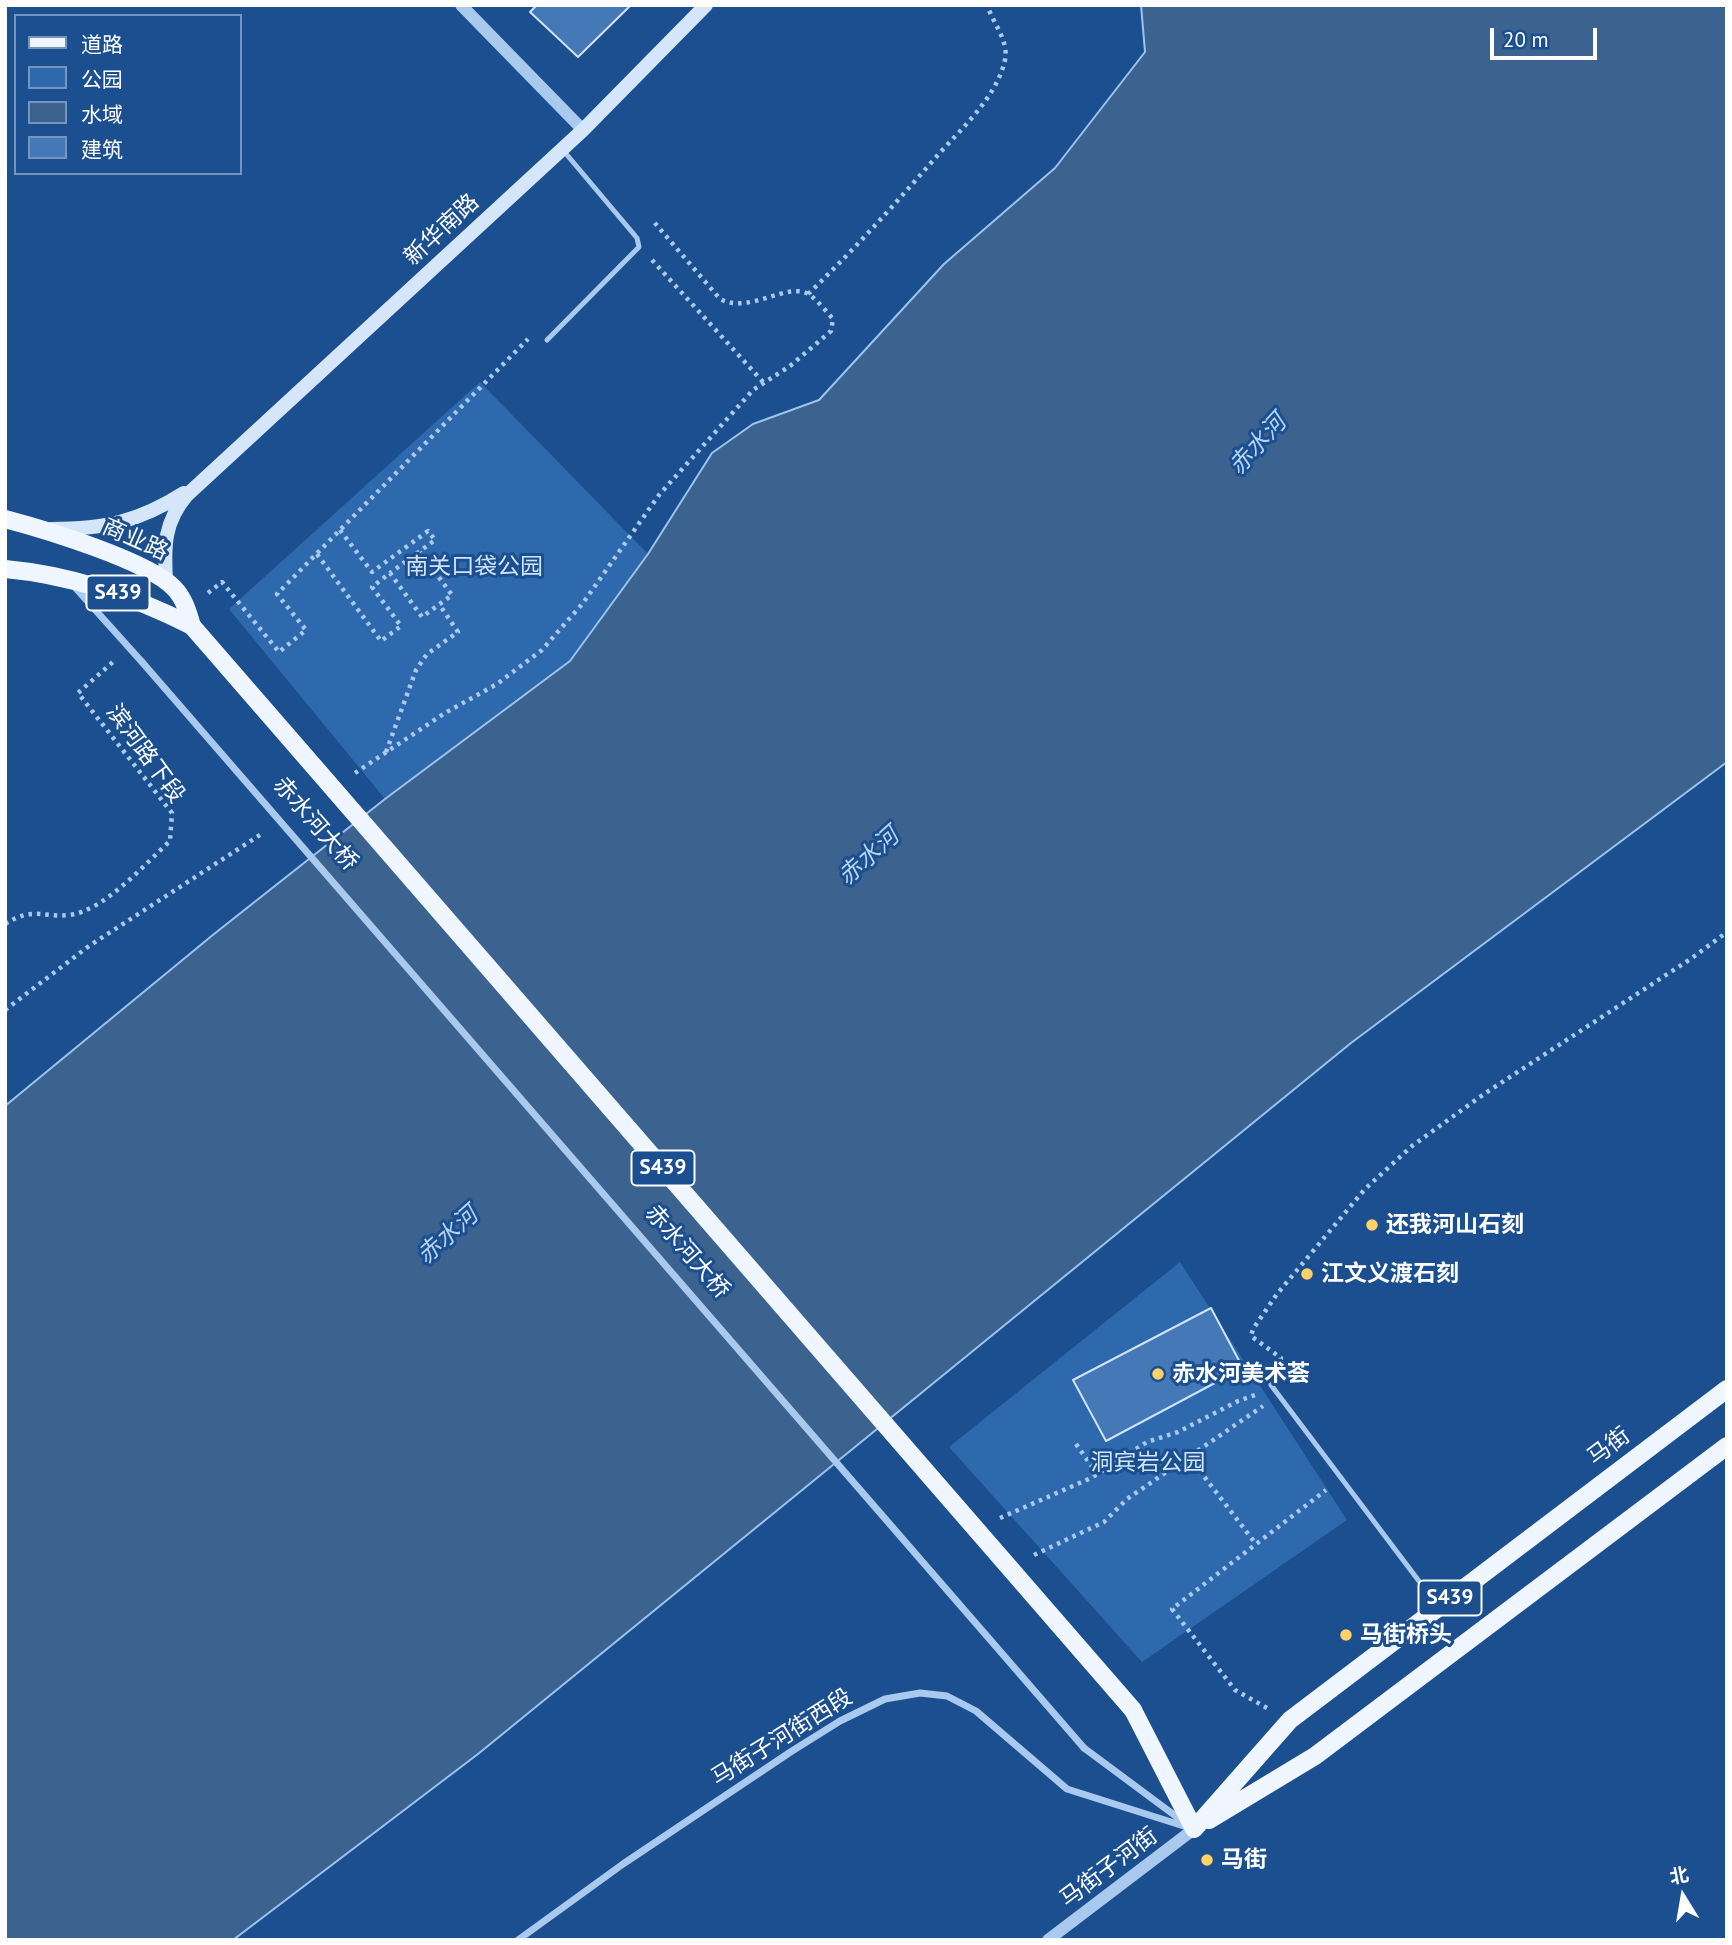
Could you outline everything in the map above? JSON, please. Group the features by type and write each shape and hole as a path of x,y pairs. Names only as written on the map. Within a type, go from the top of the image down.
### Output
{"main road":[{"name":"新华南路","path":"203,480 583,131 706,5"},
{"path":"42,529 94,529 126,522 171,501 203,480"},
{"path":"166,580 164,544 169,519 187,495 203,480"},
{"name":"商业路","path":"5,519 42,529 166,580 182,598 190,618"},
{"name":"S439","path":"5,569 66,578 114,591 190,618"},
{"path":"5,580 39,572"},
{"name":"赤水河大桥","path":"190,618 1133,1710 1194,1829"},
{"name":"马街","path":"1194,1829 1290,1720 1727,1389"},
{"name":"S439","path":"1194,1829 1315,1756 1727,1446"}],"street":[{"path":"461,5 583,131"},
{"name":"赤水河大桥","path":"66,578 130,648 1084,1748 1194,1829"},
{"name":"马街子河街西段","path":"518,1940 623,1864 840,1721 885,1699 920,1693 947,1696 976,1712 1067,1789 1194,1829"},
{"name":"马街子河街","path":"1048,1940 1194,1829"}],"lane":[{"path":"547,340 639,247 637,238 562,149"},
{"path":"1271,1385 1439,1607"}],"path":[{"path":"808,294 857,247 973,115 997,81 1006,58 1004,41 992,22 987,5"},
{"path":"353,774 497,684 542,650 583,603 659,495 753,390 790,366 831,331 833,319 808,294 796,292 759,302 729,304 720,299 649,216"},
{"path":"639,247 764,383"},
{"path":"190,618 222,582 278,652 306,630 277,594 530,336"},
{"path":"317,554 381,641 401,626 372,587 435,540 428,531 372,572 340,530"},
{"path":"390,573 422,617 452,595 420,552"},
{"path":"386,753 416,670 428,654 458,632 439,604"},
{"name":"滨河路下段","path":"5,924 41,912 70,915 106,900 170,841 172,813 78,692 130,648"},
{"path":"5,1010 89,946 265,832"},
{"path":"997,1520 1005,1514 1098,1475 1147,1443 1192,1426 1271,1385 1282,1362 1251,1336 1253,1329 1276,1294 1364,1189 1412,1146 1484,1094 1692,958 1727,932"},
{"path":"1028,1559 1104,1522 1127,1499 1278,1395"},
{"path":"1076,1444 1098,1475"},
{"path":"1189,1457 1256,1544"},
{"path":"1290,1720 1235,1690 1172,1609 1341,1479"}],"green space":[{"name":"南关口袋公园","path":"480,382 648,554 570,661 385,799 229,609"},
{"name":"洞宾岩公园","path":"1180,1262 1347,1520 1142,1662 949,1447"}],"water":[{"name":"赤水河","path":"1141,5 1727,5 1727,762 1351,1043 478,1754 233,1940 5,1940 5,1106 214,934 385,799 570,661 648,554 712,453 753,424 819,400 944,264 1055,168 1145,52"}],"building":[{"path":"537,5 631,5 578,57 530,12"},
{"name":"赤水河美术荟","path":"1211,1308 1243,1368 1106,1441 1073,1380"}],"place":[{"name":"还我河山石刻","path":"1372,1225"},
{"name":"江文义渡石刻","path":"1307,1274"},
{"name":"赤水河美术荟","path":"1158,1374"},
{"name":"马街桥头","path":"1346,1635"},
{"name":"马街","path":"1207,1860"}]}
